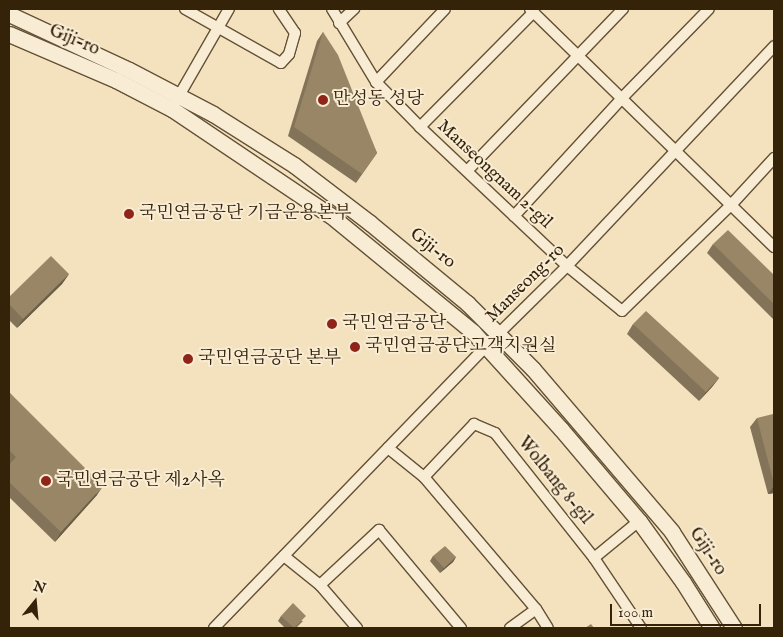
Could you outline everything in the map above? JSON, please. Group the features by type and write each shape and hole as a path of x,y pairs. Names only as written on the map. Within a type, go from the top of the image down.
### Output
{"street":[{"path":"185,9 218,25 281,63 289,54 295,33 279,9"},
{"path":"175,102 229,9"},
{"name":"Manseongnam 2-gil","path":"332,9 376,82 420,127 567,266 622,311 731,205"},
{"path":"339,23 354,9"},
{"path":"376,82 445,9"},
{"path":"467,170 623,9"},
{"path":"420,127 532,11 774,248"},
{"path":"514,216 703,11"},
{"name":"Giji-ro","path":"9,14 129,70 330,215 473,332 561,429 639,522 683,582 712,628"},
{"name":"Giji-ro","path":"9,34 116,80 175,102 294,165 437,278 499,333 533,369 672,532 734,628"},
{"name":"Manseong-ro","path":"214,628 485,347 567,266 774,46"},
{"path":"731,205 774,158"},
{"name":"Wolbang 8-gil","path":"424,477 474,424 495,434 594,558 641,628"},
{"path":"388,448 424,477 536,609 548,628"},
{"path":"594,558 639,522"},
{"path":"320,586 379,530 461,628"},
{"path":"284,556 320,586 356,628"},
{"path":"510,628 536,609"}],"building":[{"name":"만성동 성당","path":"323,32 338,55 377,153 362,174 294,127"},
{"path":"728,230 774,275 774,304 713,244"},
{"path":"51,256 69,274 23,319 9,304 9,297"},
{"path":"646,311 719,378 706,392 633,324"},
{"name":"국민연금공단 제2사옥","path":"9,392 103,486 61,532 9,482 9,465 16,457 9,450"},
{"path":"773,414 774,420 774,484 757,418"},
{"path":"445,546 456,557 444,568 433,556"},
{"path":"293,603 306,616 294,628 281,616"},
{"path":"591,624 594,628 585,628"}],"place":[{"name":"만성동 성당","path":"323,100"},
{"name":"국민연금공단 기금운용본부","path":"129,214"},
{"name":"국민연금공단","path":"332,324"},
{"name":"국민연금공단고객지원실","path":"355,347"},
{"name":"국민연금공단 본부","path":"188,359"},
{"name":"국민연금공단 제2사옥","path":"46,481"}]}
